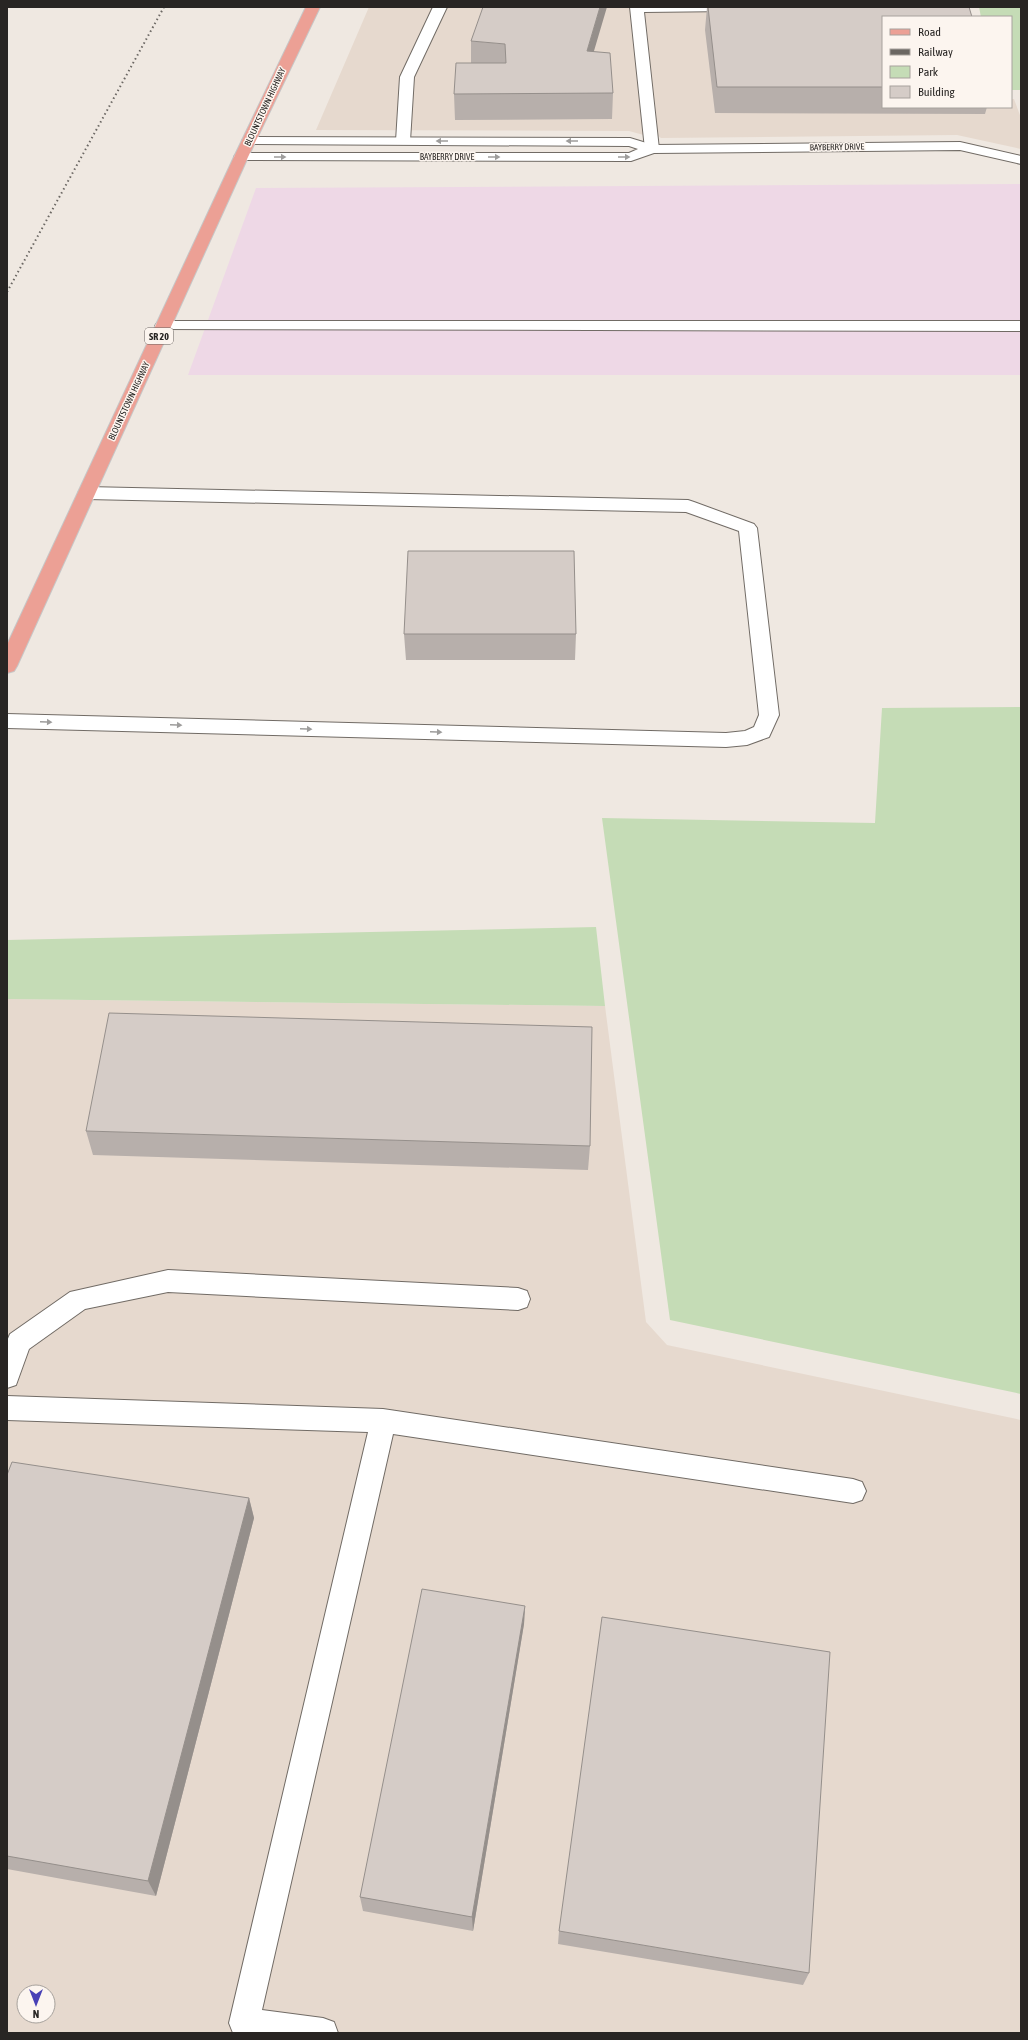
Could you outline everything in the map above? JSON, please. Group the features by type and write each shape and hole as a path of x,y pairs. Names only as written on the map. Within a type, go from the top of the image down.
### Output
{"main road":[{"name":"BLOUNTSTOWN HIGHWAY","path":"7,666 241,157 313,7"}],"street":[{"path":"403,141 407,77 440,7"},
{"path":"652,149 637,8 730,7"},
{"name":"BAYBERRY DRIVE","path":"249,141 630,142 652,149 960,146 1021,160"},
{"name":"BAYBERRY DRIVE","path":"241,157 631,157 652,149"},
{"path":"163,326 1021,326"},
{"path":"7,721 726,740 747,738 762,732 769,715 748,528 688,506 87,493"},
{"path":"7,1376 19,1342 79,1300 168,1281 518,1299"},
{"path":"7,1408 383,1421 853,1491"},
{"path":"323,2033 244,2023 383,1421"}],"shaded area":[{"path":"369,7 965,7 882,16 882,108 1012,108 1012,99 1014,99 1021,118 1021,149 957,135 661,138 657,135 651,137 629,131 316,130"},
{"path":"1021,184 1021,375 188,375 256,188"},
{"path":"7,999 605,1006 646,1322 667,1345 1021,1420 1021,2033 7,2033"}],"green space":[{"path":"979,7 1021,7 1021,90 1012,90 1012,16 981,16"},
{"path":"1021,707 1021,1394 670,1320 602,818 875,823 882,708"},
{"path":"596,927 605,1006 7,999 7,940"}],"building":[{"path":"483,7 600,7 587,51 610,53 613,93 454,94 456,63 506,63 505,44 471,41"},
{"path":"708,7 969,7 972,16 882,16 882,87 717,87"},
{"path":"408,551 574,551 576,634 404,634"},
{"path":"109,1013 592,1027 590,1146 86,1131"},
{"path":"12,1462 249,1498 148,1881 7,1856 7,1475"},
{"path":"422,1589 525,1606 472,1917 360,1897"},
{"path":"602,1617 830,1652 809,1973 559,1931"}],"railway":[{"path":"7,292 164,7"}]}
